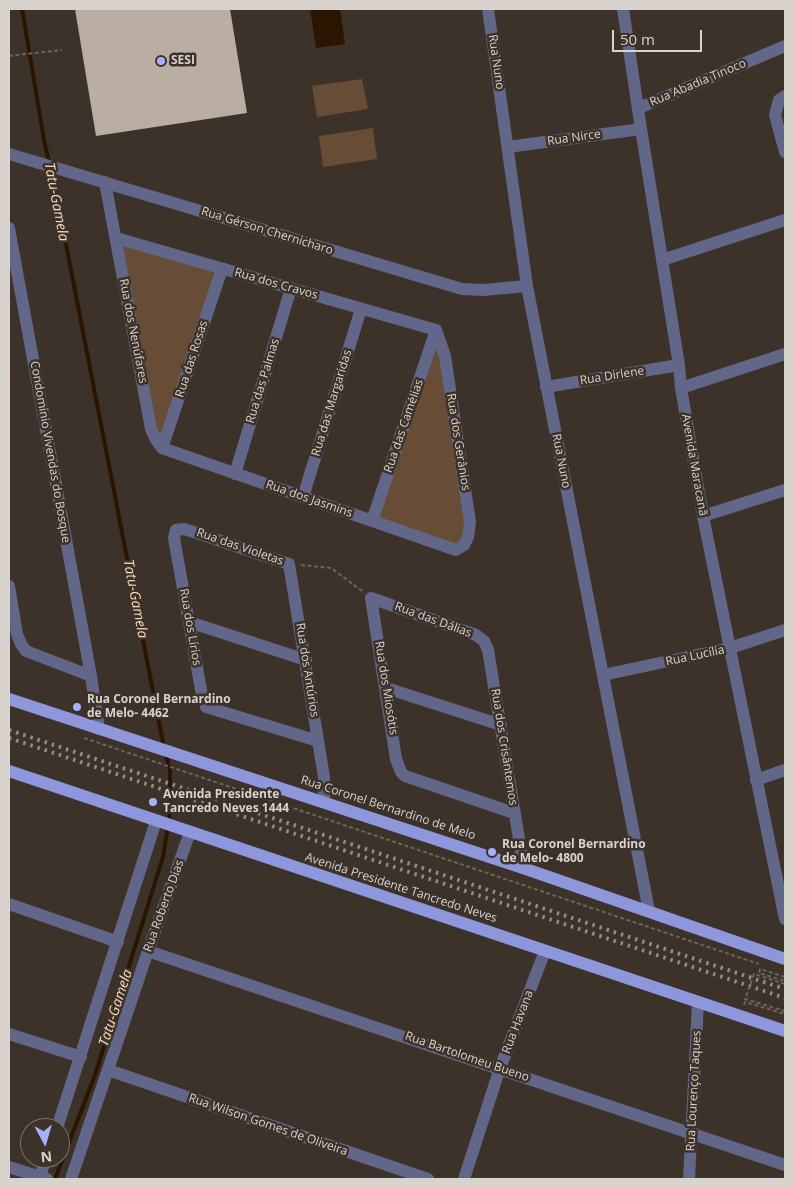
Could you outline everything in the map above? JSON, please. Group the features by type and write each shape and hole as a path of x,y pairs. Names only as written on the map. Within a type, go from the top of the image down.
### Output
{"main road":[{"name":"Rua Coronel Bernardino de Melo","path":"9,699 324,801 785,959"},
{"name":"Avenida Presidente Tancredo Neves","path":"9,771 785,1031"}],"street":[{"name":"Rua Nuno","path":"488,9 528,286 546,387 649,912"},
{"name":"Avenida Maracanã","path":"623,9 639,108 640,129 703,516 756,780 783,901 785,919"},
{"name":"Rua Abadia Tinoco","path":"639,108 785,46"},
{"path":"785,96 779,100 775,115 785,152"},
{"name":"Rua Nirce","path":"508,147 640,129"},
{"name":"Rua Gérson Chernicharo","path":"9,154 462,289 483,290 528,286"},
{"name":"Rua dos Nenúfares","path":"105,182 151,429 162,448"},
{"path":"662,260 785,220"},
{"name":"Condomínio Vivendas do Bosque","path":"9,228 99,729"},
{"name":"Rua dos Cravos","path":"116,238 436,330"},
{"name":"Rua das Rosas","path":"162,448 222,269"},
{"name":"Rua das Palmas","path":"235,474 291,288"},
{"name":"Rua das Margaridas","path":"303,497 361,309"},
{"name":"Rua das Camélias","path":"372,521 436,330"},
{"name":"Rua dos Gerânios","path":"436,330 445,356 470,522 468,537 464,545 456,550"},
{"path":"681,388 785,354"},
{"name":"Rua Dirlene","path":"546,387 678,365"},
{"name":"Rua dos Jasmins","path":"162,448 456,550"},
{"path":"703,516 785,490"},
{"name":"Rua das Violetas","path":"175,546 176,530 184,529 289,564"},
{"name":"Rua dos Lírios","path":"175,546 201,690 206,707 318,741"},
{"name":"Rua dos Antúrios","path":"289,564 324,777 324,801"},
{"path":"9,586 17,634 20,644 26,651 91,676"},
{"name":"Rua das Dálias","path":"371,598 476,636 484,641 488,650"},
{"name":"Rua dos Miosótis","path":"371,598 396,759 401,772 405,776 514,813"},
{"path":"189,622 306,660"},
{"name":"Rua Lucília","path":"603,675 730,648 785,630"},
{"name":"Rua dos Crisântemos","path":"488,650 523,868"},
{"path":"386,688 501,726"},
{"path":"756,780 785,770"},
{"path":"60,1118 159,822"},
{"name":"Rua Roberto Dias","path":"71,1179 188,832"},
{"path":"9,904 118,942"},
{"name":"Rua Bartolomeu Bueno","path":"148,951 785,1165"},
{"name":"Rua Havana","path":"464,1179 500,1068 545,951"},
{"name":"Rua Lourenço Taques","path":"689,1179 698,1002"},
{"path":"9,1034 80,1057"},
{"name":"Rua Wilson Gomes de Oliveira","path":"108,1070 428,1179"},
{"path":"9,1167 42,1178"}],"path":[{"path":"10,56 62,50"},
{"path":"289,564 330,568 371,598"},
{"path":"143,758 766,967"},
{"path":"785,977 760,969 759,973 785,983"},
{"path":"776,970 785,973"},
{"path":"785,983 754,974 745,999 785,1011"}],"shaded area":[{"path":"310,9 340,9 345,44 316,48"},
{"path":"362,79 368,109 317,117 312,86"},
{"path":"373,128 377,159 323,167 319,136"},
{"path":"119,241 217,271 161,444 158,440"},
{"path":"439,336 466,521 465,535 456,550 375,520"}],"building":[{"name":"SESI","path":"75,9 230,9 247,113 96,136"}],"waterway":[{"name":"Tatu-Gamela","path":"22,9 44,140 164,748"},
{"name":"Tatu-Gamela","path":"55,1179 95,1075 163,857 170,813 170,771 166,755"}],"railway":[{"path":"9,730 785,989"},
{"path":"9,738 785,998"}],"place":[{"name":"SESI","path":"161,61"},
{"name":"Rua Coronel Bernardino de Melo- 4462","path":"77,707"},
{"name":"Avenida Presidente Tancredo Neves 1444","path":"153,802"},
{"name":"Rua Coronel Bernardino de Melo- 4800","path":"492,852"}]}
